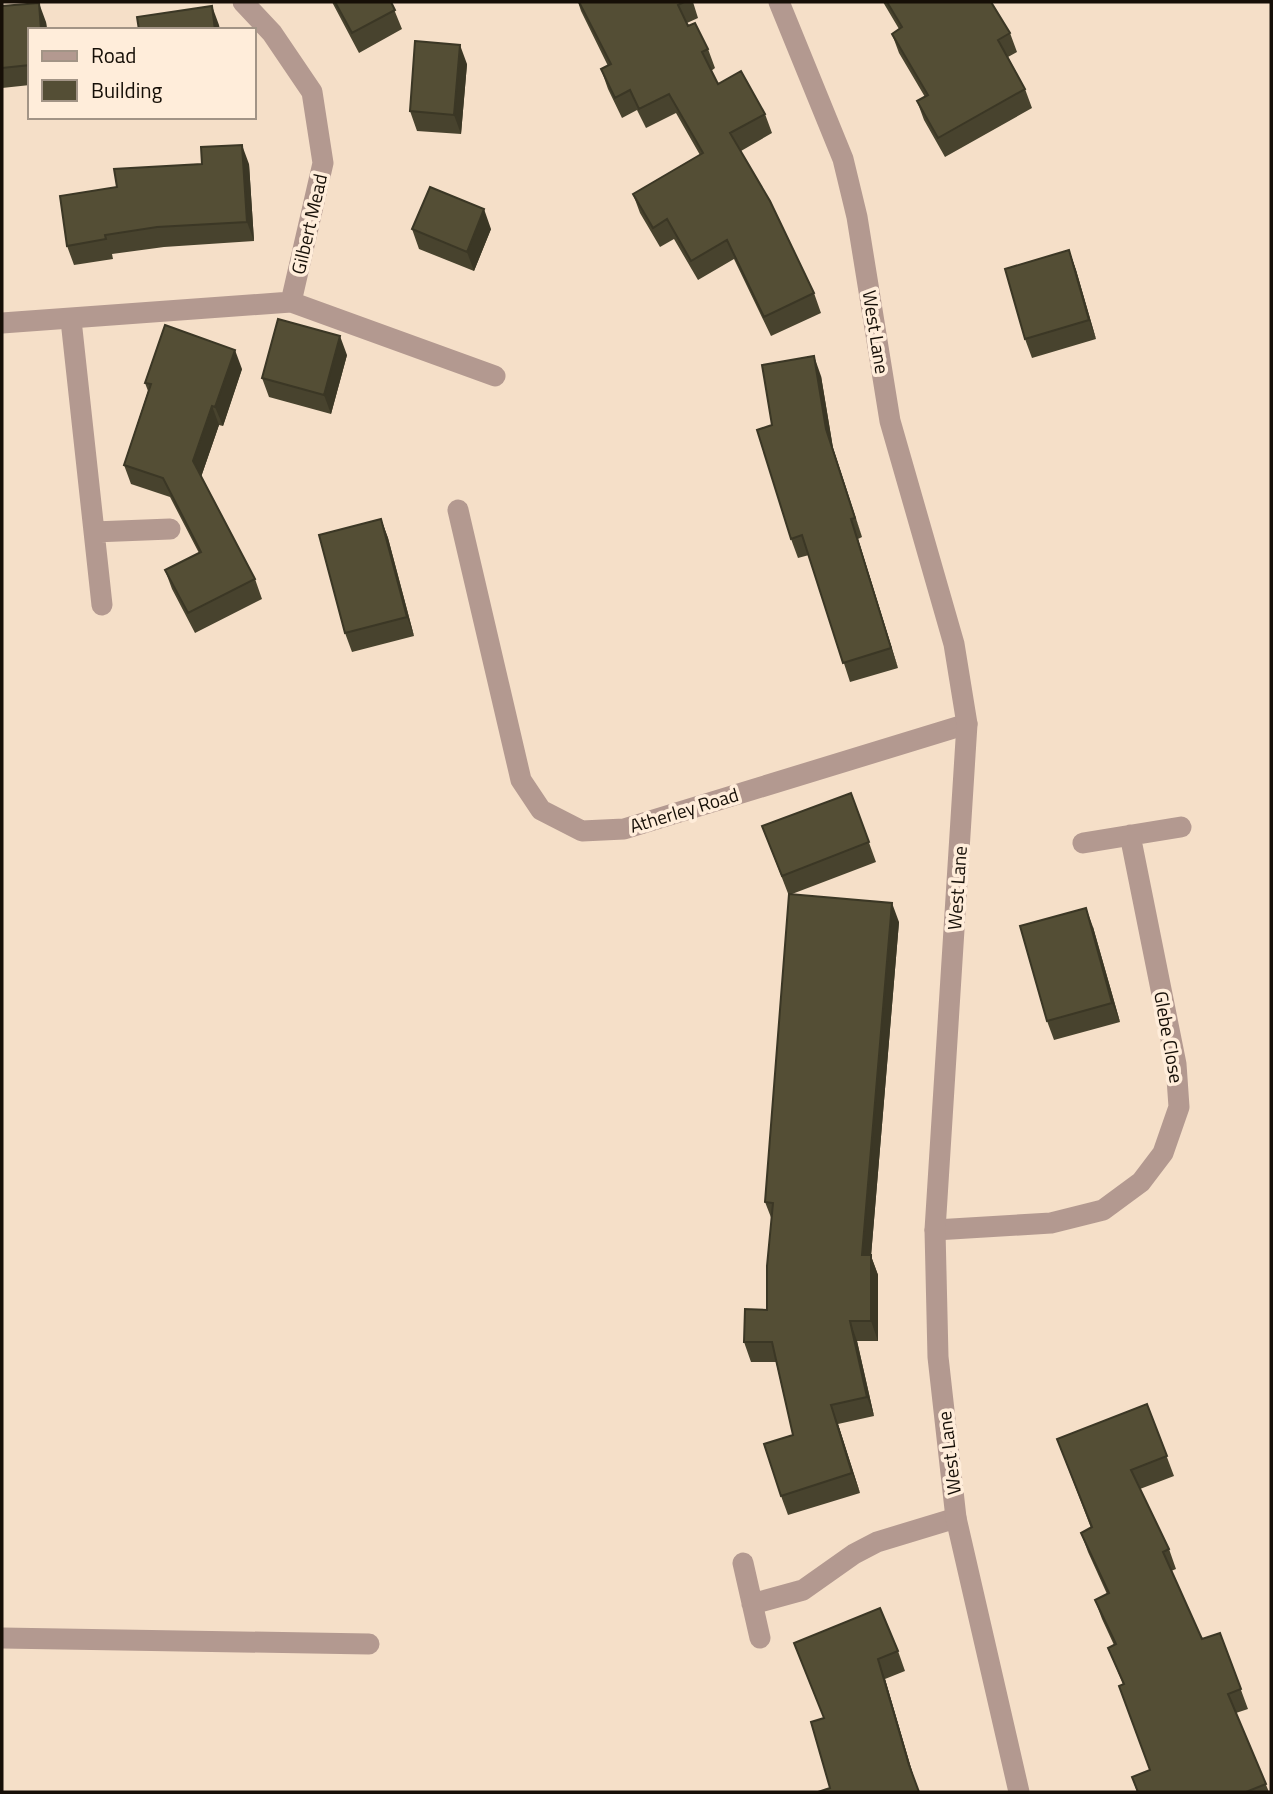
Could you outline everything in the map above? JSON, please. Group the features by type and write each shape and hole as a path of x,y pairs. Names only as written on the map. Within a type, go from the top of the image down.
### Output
{"street":[{"name":"Gilbert Mead","path":"243,2 272,33 312,92 323,163 291,302"},
{"name":"West Lane","path":"779,2 843,159 857,217 890,421 954,644 967,724 935,1230 938,1357 956,1518 1019,1792"},
{"path":"2,323 291,302 495,376"},
{"path":"71,320 102,605"},
{"name":"Atherley Road","path":"458,510 521,780 541,810 582,831 624,829 967,724"},
{"path":"94,532 170,529"},
{"path":"1083,843 1181,827"},
{"name":"Glebe Close","path":"935,1230 1051,1223 1103,1210 1141,1182 1163,1153 1179,1107 1175,1064 1130,835"},
{"path":"752,1604 803,1590 854,1554 877,1542 956,1518"},
{"path":"743,1563 760,1638"},
{"path":"2,1638 369,1644"}],"building":[{"path":"335,2 391,2 395,10 352,33"},
{"path":"579,2 684,2 678,5 688,26 695,23 708,49 702,52 718,84 741,71 765,114 730,133 770,201 814,293 764,317 727,240 691,261 667,219 653,228 633,194 703,153 669,94 639,109 630,90 615,98 601,69 611,64"},
{"path":"887,2 991,2 1010,33 998,40 1025,89 938,138 917,101 928,95 892,34 902,27"},
{"path":"39,3 41,28 28,28 28,65 2,68 2,6"},
{"path":"212,6 215,28 139,28 137,17"},
{"path":"415,41 460,45 454,115 410,111"},
{"path":"242,145 247,222 157,227 105,235 106,239 67,246 60,196 117,187 114,169 202,164 201,147"},
{"path":"430,187 484,209 467,252 412,229"},
{"path":"1069,250 1089,320 1025,339 1005,269"},
{"path":"278,319 340,336 324,395 262,378"},
{"path":"165,325 235,350 193,461 255,579 188,613 165,570 201,552 163,478 124,465 151,384 145,383"},
{"path":"814,356 826,429 855,518 851,519 891,648 843,663 802,535 791,539 757,430 772,425 762,365"},
{"path":"381,519 407,617 345,633 319,535"},
{"path":"851,793 869,842 782,876 762,826"},
{"path":"789,894 892,903 862,1255 871,1255 871,1321 850,1321 867,1397 831,1405 852,1473 781,1496 764,1444 793,1435 772,1342 744,1342 745,1309 767,1310 767,1266 773,1203 765,1202"},
{"path":"1086,908 1112,1003 1047,1021 1020,926"},
{"path":"1147,1404 1167,1456 1131,1470 1169,1549 1163,1552 1202,1639 1220,1633 1241,1689 1228,1694 1266,1784 1246,1792 1138,1792 1132,1777 1150,1770 1119,1686 1124,1684 1108,1648 1116,1644 1095,1600 1109,1593 1081,1533 1092,1527 1057,1439"},
{"path":"880,1608 898,1651 878,1659 919,1792 818,1792 830,1788 811,1722 824,1718 794,1643"}]}
